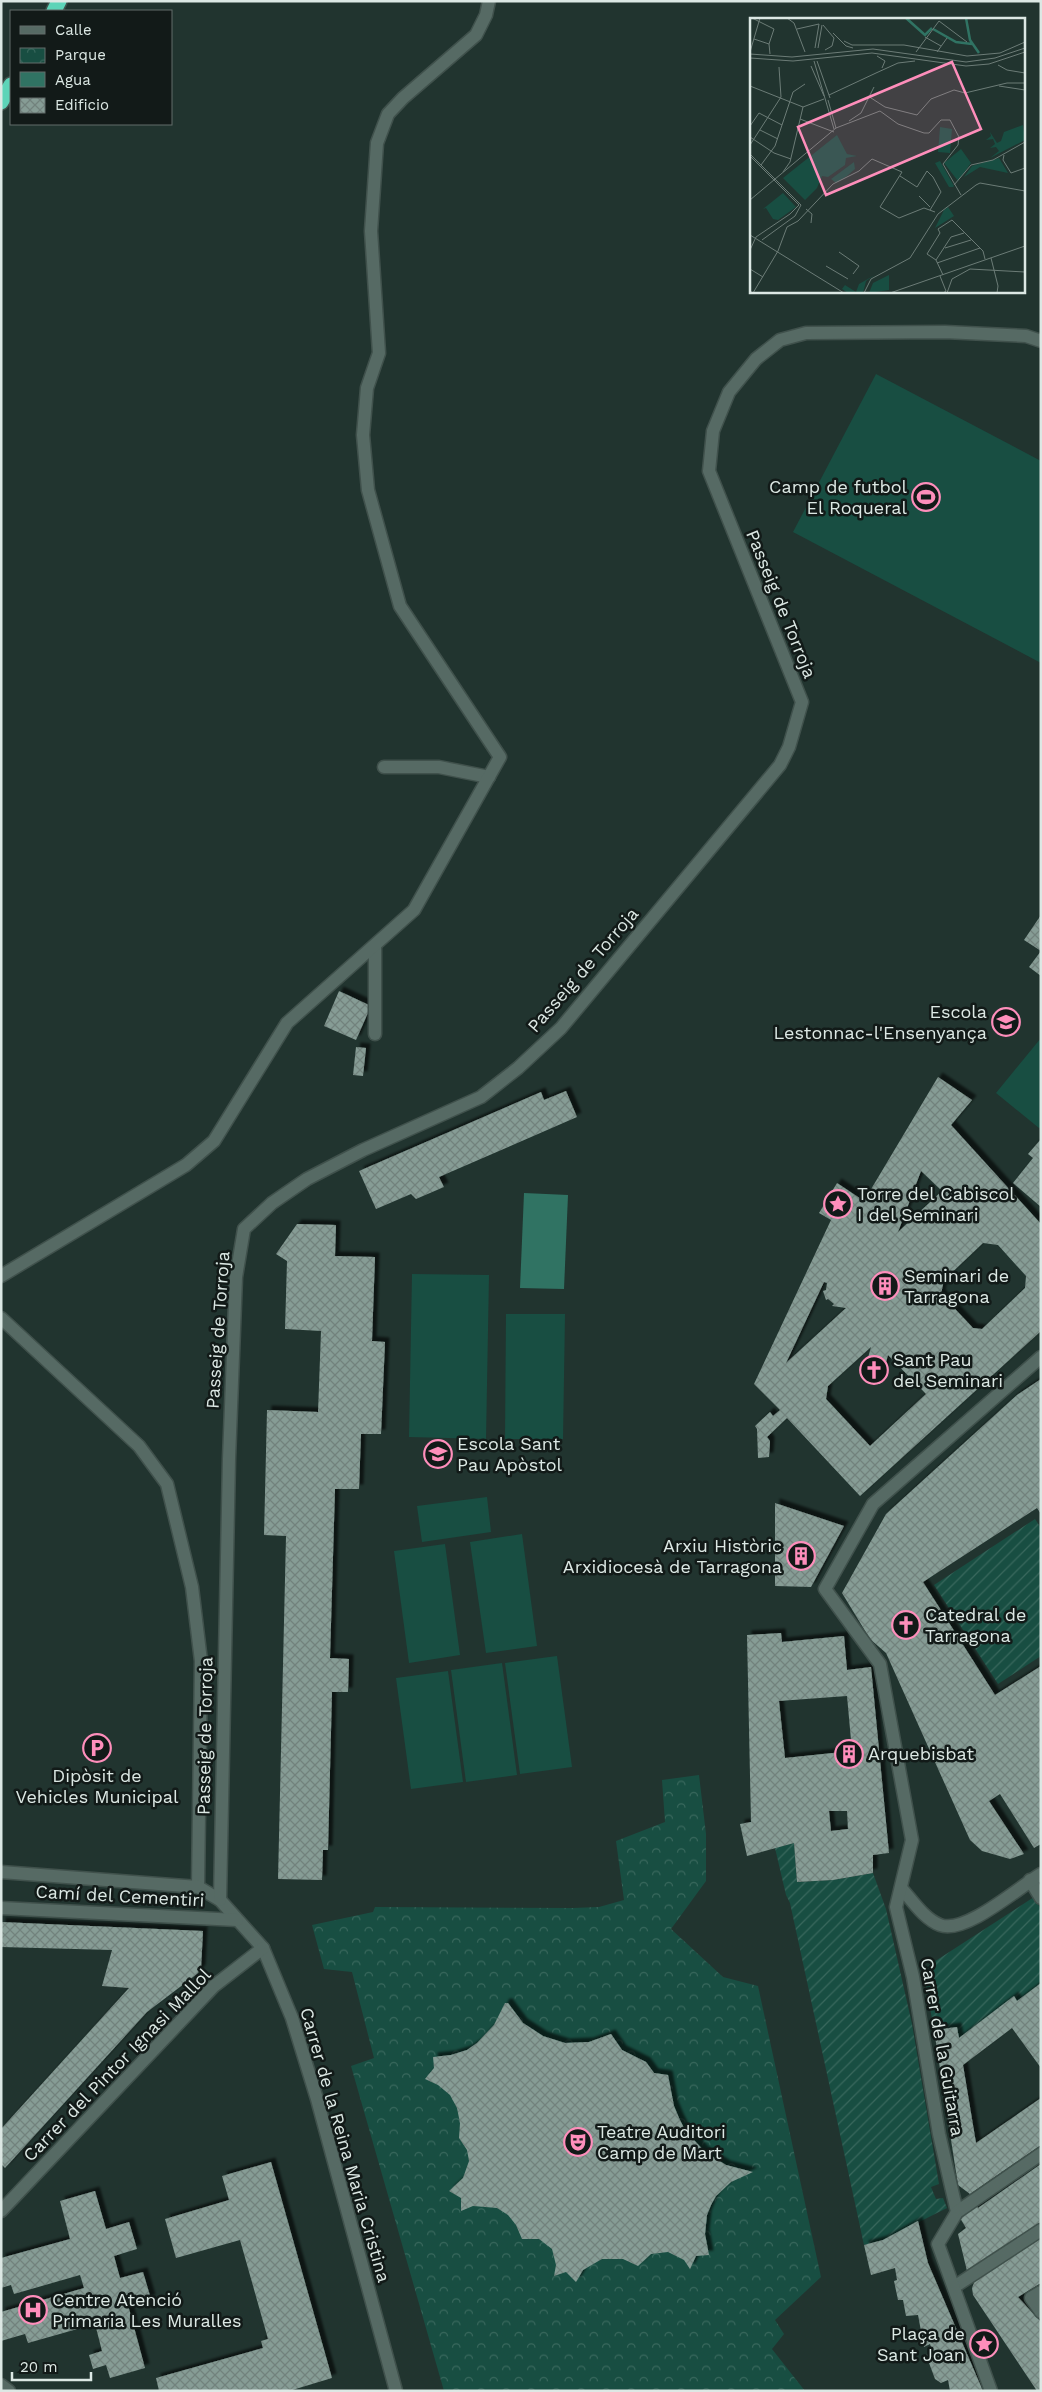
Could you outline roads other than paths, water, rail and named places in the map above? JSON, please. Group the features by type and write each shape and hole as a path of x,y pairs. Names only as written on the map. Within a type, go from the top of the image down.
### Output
{"highway":[{"path":"1,102 10,87"}],"street":[{"path":"1,1276 186,1164 214,1141 287,1023 414,910 500,757 400,606 368,490 362,435 366,388 379,353 371,231 377,143 388,114 403,98 476,35 486,15 490,1"},
{"name":"Passeig de Torroja","path":"220,1900 228,1459 236,1277 244,1229 272,1203 307,1179 363,1150 481,1097 518,1068 561,1028 780,765 789,747 802,702 710,471 713,430 729,392 756,359 780,340 806,332 945,332 1026,336 1041,341"},
{"path":"384,767 439,767 489,777"},
{"path":"375,946 375,1034"},
{"path":"1,1318 140,1446 167,1484 192,1587 201,1661 198,1887"},
{"name":"Carrer de la Guitarra","path":"957,2212 939,2134 913,1977 896,1907 912,1840 880,1664 824,1589 873,1504 1041,1357"},
{"name":"Camí del Cementiri","path":"1,1872 198,1887 220,1900 237,1920"},
{"path":"901,1888 926,1917 941,1926 958,1926 991,1908 1036,1877 1041,1898"},
{"name":"Camí del Cementiri","path":"1,1908 237,1920"},
{"name":"Carrer de la Reina Maria Cristina","path":"237,1920 263,1948 292,2018 317,2099 396,2391"},
{"name":"Carrer del Pintor Ignasi Mallol","path":"1,2211 214,1986 263,1948"},
{"path":"991,2391 938,2244 957,2212 1041,2154"},
{"path":"954,2287 1041,2230"},
{"path":"1036,2295 1041,2312"},
{"path":"1,2385 9,2391"}],"water":[{"path":"524,1193 568,1195 564,1289 520,1288"}],"place":[{"name":"Camp de futbol El Roqueral","path":"926,497"},
{"name":"Escola Lestonnac-l'Ensenyança","path":"1006,1022"},
{"name":"Torre del Cabiscol I del Seminari","path":"838,1204"},
{"name":"Seminari de Tarragona","path":"885,1286"},
{"name":"Sant Pau del Seminari","path":"874,1370"},
{"name":"Escola Sant Pau Apòstol","path":"438,1454"},
{"name":"Arxiu Històric Arxidiocesà de Tarragona","path":"801,1556"},
{"name":"Catedral de Tarragona","path":"906,1625"},
{"name":"Dipòsit de Vehicles Municipal","path":"97,1748"},
{"name":"Arquebisbat","path":"849,1754"},
{"name":"Teatre Auditori Camp de Mart","path":"578,2142"},
{"name":"Centre Atenció Primaria Les Muralles","path":"33,2310"},
{"name":"Plaça de Sant Joan","path":"984,2344"}]}
